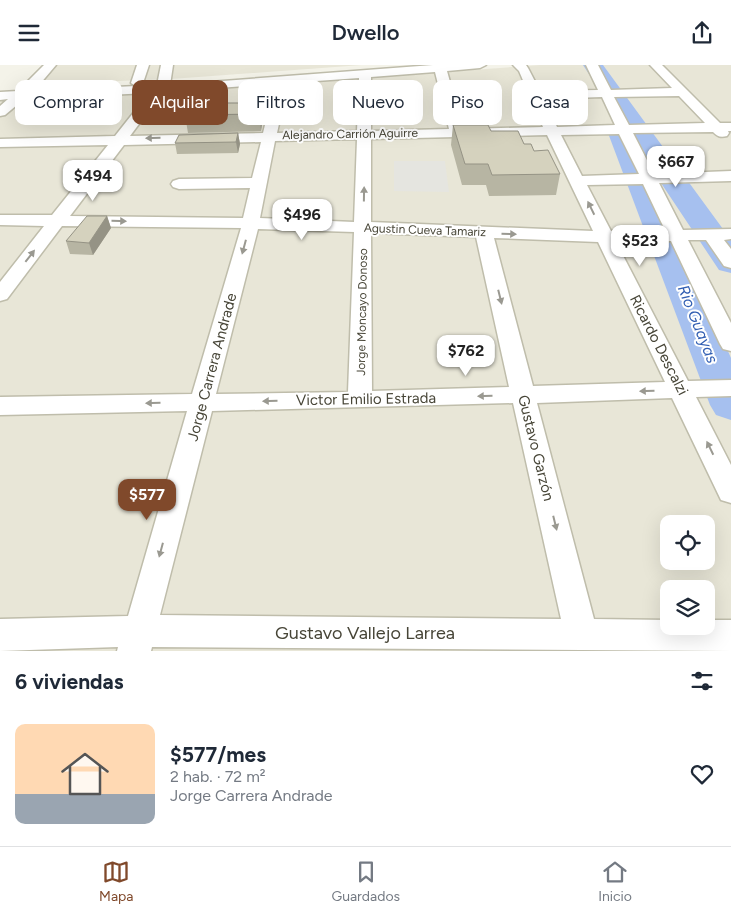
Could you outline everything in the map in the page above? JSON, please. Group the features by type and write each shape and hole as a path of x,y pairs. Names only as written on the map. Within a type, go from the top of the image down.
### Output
{"street":[{"path":"36,80 50,65"},
{"path":"138,80 143,65"},
{"path":"162,80 167,65"},
{"path":"222,80 403,65"},
{"path":"294,80 480,65"},
{"name":"Ricardo Descalzi","path":"519,65 529,80"},
{"path":"592,65 731,327"},
{"path":"592,65 731,344"},
{"path":"656,65 731,143"},
{"path":"440,68 457,132"},
{"name":"Jorge Moncayo Donoso","path":"360,400 365,74"},
{"path":"0,89 15,90"},
{"path":"588,94 682,92"},
{"path":"0,96 15,93"},
{"path":"0,112 15,100"},
{"path":"0,295 132,124"},
{"name":"Jorge Carrera Andrade","path":"137,641 251,223 258,183 273,125"},
{"name":"Ricardo Descalzi","path":"549,125 731,491"},
{"name":"Alejandro Carrión Aguirre","path":"0,143 731,127"},
{"path":"577,181 731,176"},
{"path":"178,184 258,183"},
{"name":"Agustin Cueva Tamariz","path":"0,219 251,223 605,237 731,234"},
{"name":"Gustavo Garzón","path":"484,233 582,634"},
{"path":"712,235 731,262"},
{"name":"Victor Emilio Estrada","path":"0,406 360,400 731,388"},
{"name":"Gustavo Vallejo Larrea","path":"0,635 137,641 582,634 731,636"}],"shaded area":[{"path":"55,65 362,65 171,79 42,80"},
{"path":"540,65 731,65 731,651 0,651 0,99 15,98 15,125 122,125 122,94 132,94 132,125 228,125 228,88 238,87 238,125 323,125 323,81 333,80 333,125 423,125 423,80 334,80"},
{"path":"394,161 445,161 449,192 394,191"}],"building":[{"path":"228,103 238,103 238,114 228,114"},
{"path":"453,125 488,125 491,131 518,131 524,144 531,144 534,151 548,150 560,174 492,175 488,164 465,164"},
{"path":"238,133 236,142 175,143 179,135"},
{"path":"87,216 107,216 89,243 66,241"}],"waterway":[{"name":"Rio Guayas","path":"593,65 731,263"},
{"name":"Rio Guayas","path":"620,133 731,405"}]}
